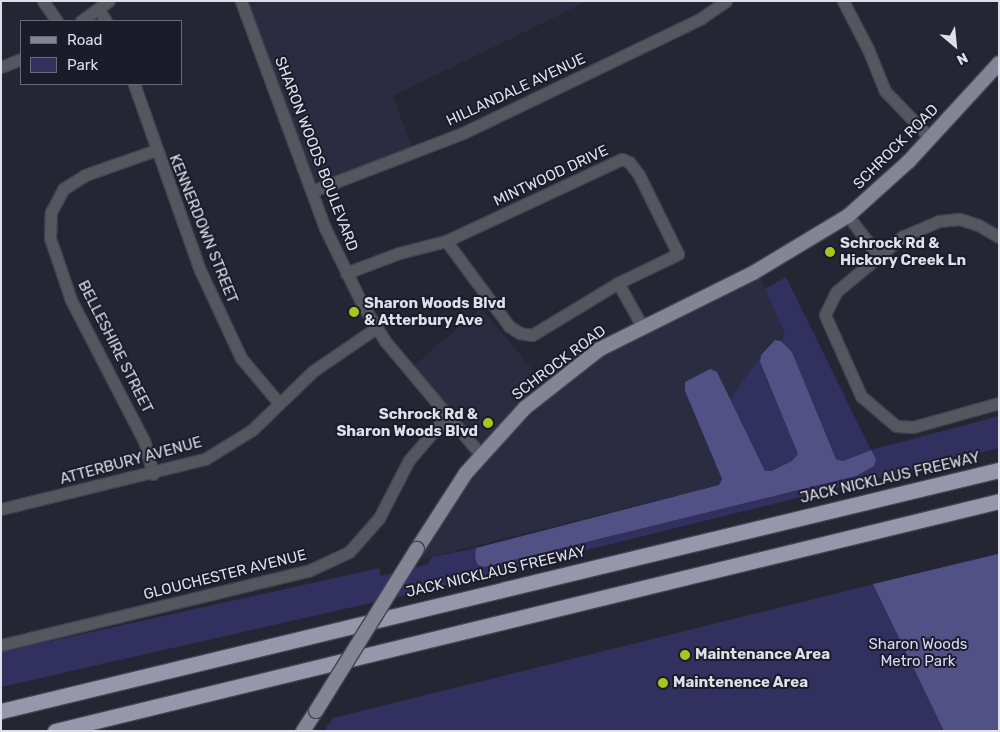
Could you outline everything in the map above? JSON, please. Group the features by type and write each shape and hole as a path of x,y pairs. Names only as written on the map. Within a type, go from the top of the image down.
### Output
{"highway":[{"name":"JACK NICKLAUS FREEWAY","path":"2,711 999,470"},
{"path":"55,731 999,501"},
{"path":"65,731 87,723"}],"main road":[{"name":"SCHROCK ROAD","path":"302,731 417,549 480,455 525,408 600,349 642,326 752,273 848,216 930,138 999,63"}],"street":[{"path":"43,1 56,20"},
{"path":"82,20 109,1"},
{"name":"SHARON WOODS BOULEVARD","path":"241,1 312,191 346,273 376,328 446,417 480,455"},
{"name":"HILLANDALE AVENUE","path":"312,191 463,133 700,19 726,1"},
{"path":"843,1 868,49 884,91 930,138"},
{"path":"98,9 105,20"},
{"path":"1,67 20,60"},
{"name":"KENNERDOWN STREET","path":"134,85 200,270 241,358 278,402"},
{"name":"BELLESHIRE STREET","path":"153,474 144,441 71,300 50,238 51,212 63,189 85,175 156,150"},
{"name":"MINTWOOD DRIVE","path":"446,242 622,159 633,166 639,175 678,254 618,283"},
{"path":"848,216 878,255"},
{"path":"999,237 978,225 959,219 939,221 903,236 836,292 825,315 861,396 896,426 904,428 999,403"},
{"path":"346,273 399,253 446,242 509,326 520,333 532,335 618,283 642,326"},
{"name":"ATTERBURY AVENUE","path":"1,509 153,474 205,458 230,445 252,430 278,402 313,371 376,328"},
{"name":"GLOUCHESTER AVENUE","path":"1,646 308,571 349,552 379,518 409,460 446,417"}],"shaded area":[{"path":"254,1 588,1 393,96 413,150 323,181 309,179 245,6"},
{"path":"757,269 785,334 781,341 775,340 761,355 730,399 717,372 711,369 685,382 685,391 722,479 719,485 407,563 481,452 405,373 481,308 548,388 598,353"}],"green space":[{"path":"786,277 871,450 999,416 999,448 397,597 1,687 1,652 380,568 380,576 428,564 432,557 476,548 475,558 484,567 856,476 870,450 843,461 836,459 792,352 781,341 785,334 765,289"},
{"path":"775,340 781,341 792,352 836,459 843,461 871,450 876,459 874,466 856,476 484,567 478,565 475,558 476,548 719,485 722,479 685,391 685,382 710,369 717,372 765,471 771,471 792,461 798,454 760,362 761,355"},
{"path":"761,355 760,363 798,454 793,461 770,471 765,471 730,399"},
{"name":"Sharon Woods Metro Park","path":"999,553 999,731 324,731 333,718"},
{"path":"999,554 999,731 944,731 873,584"}],"place":[{"name":"Schrock Rd & Hickory Creek Ln","path":"830,252"},
{"name":"Sharon Woods Blvd & Atterbury Ave","path":"354,312"},
{"name":"Schrock Rd & Sharon Woods Blvd","path":"488,423"},
{"name":"Maintenance Area","path":"685,655"},
{"name":"Maintenence Area","path":"663,683"}]}
